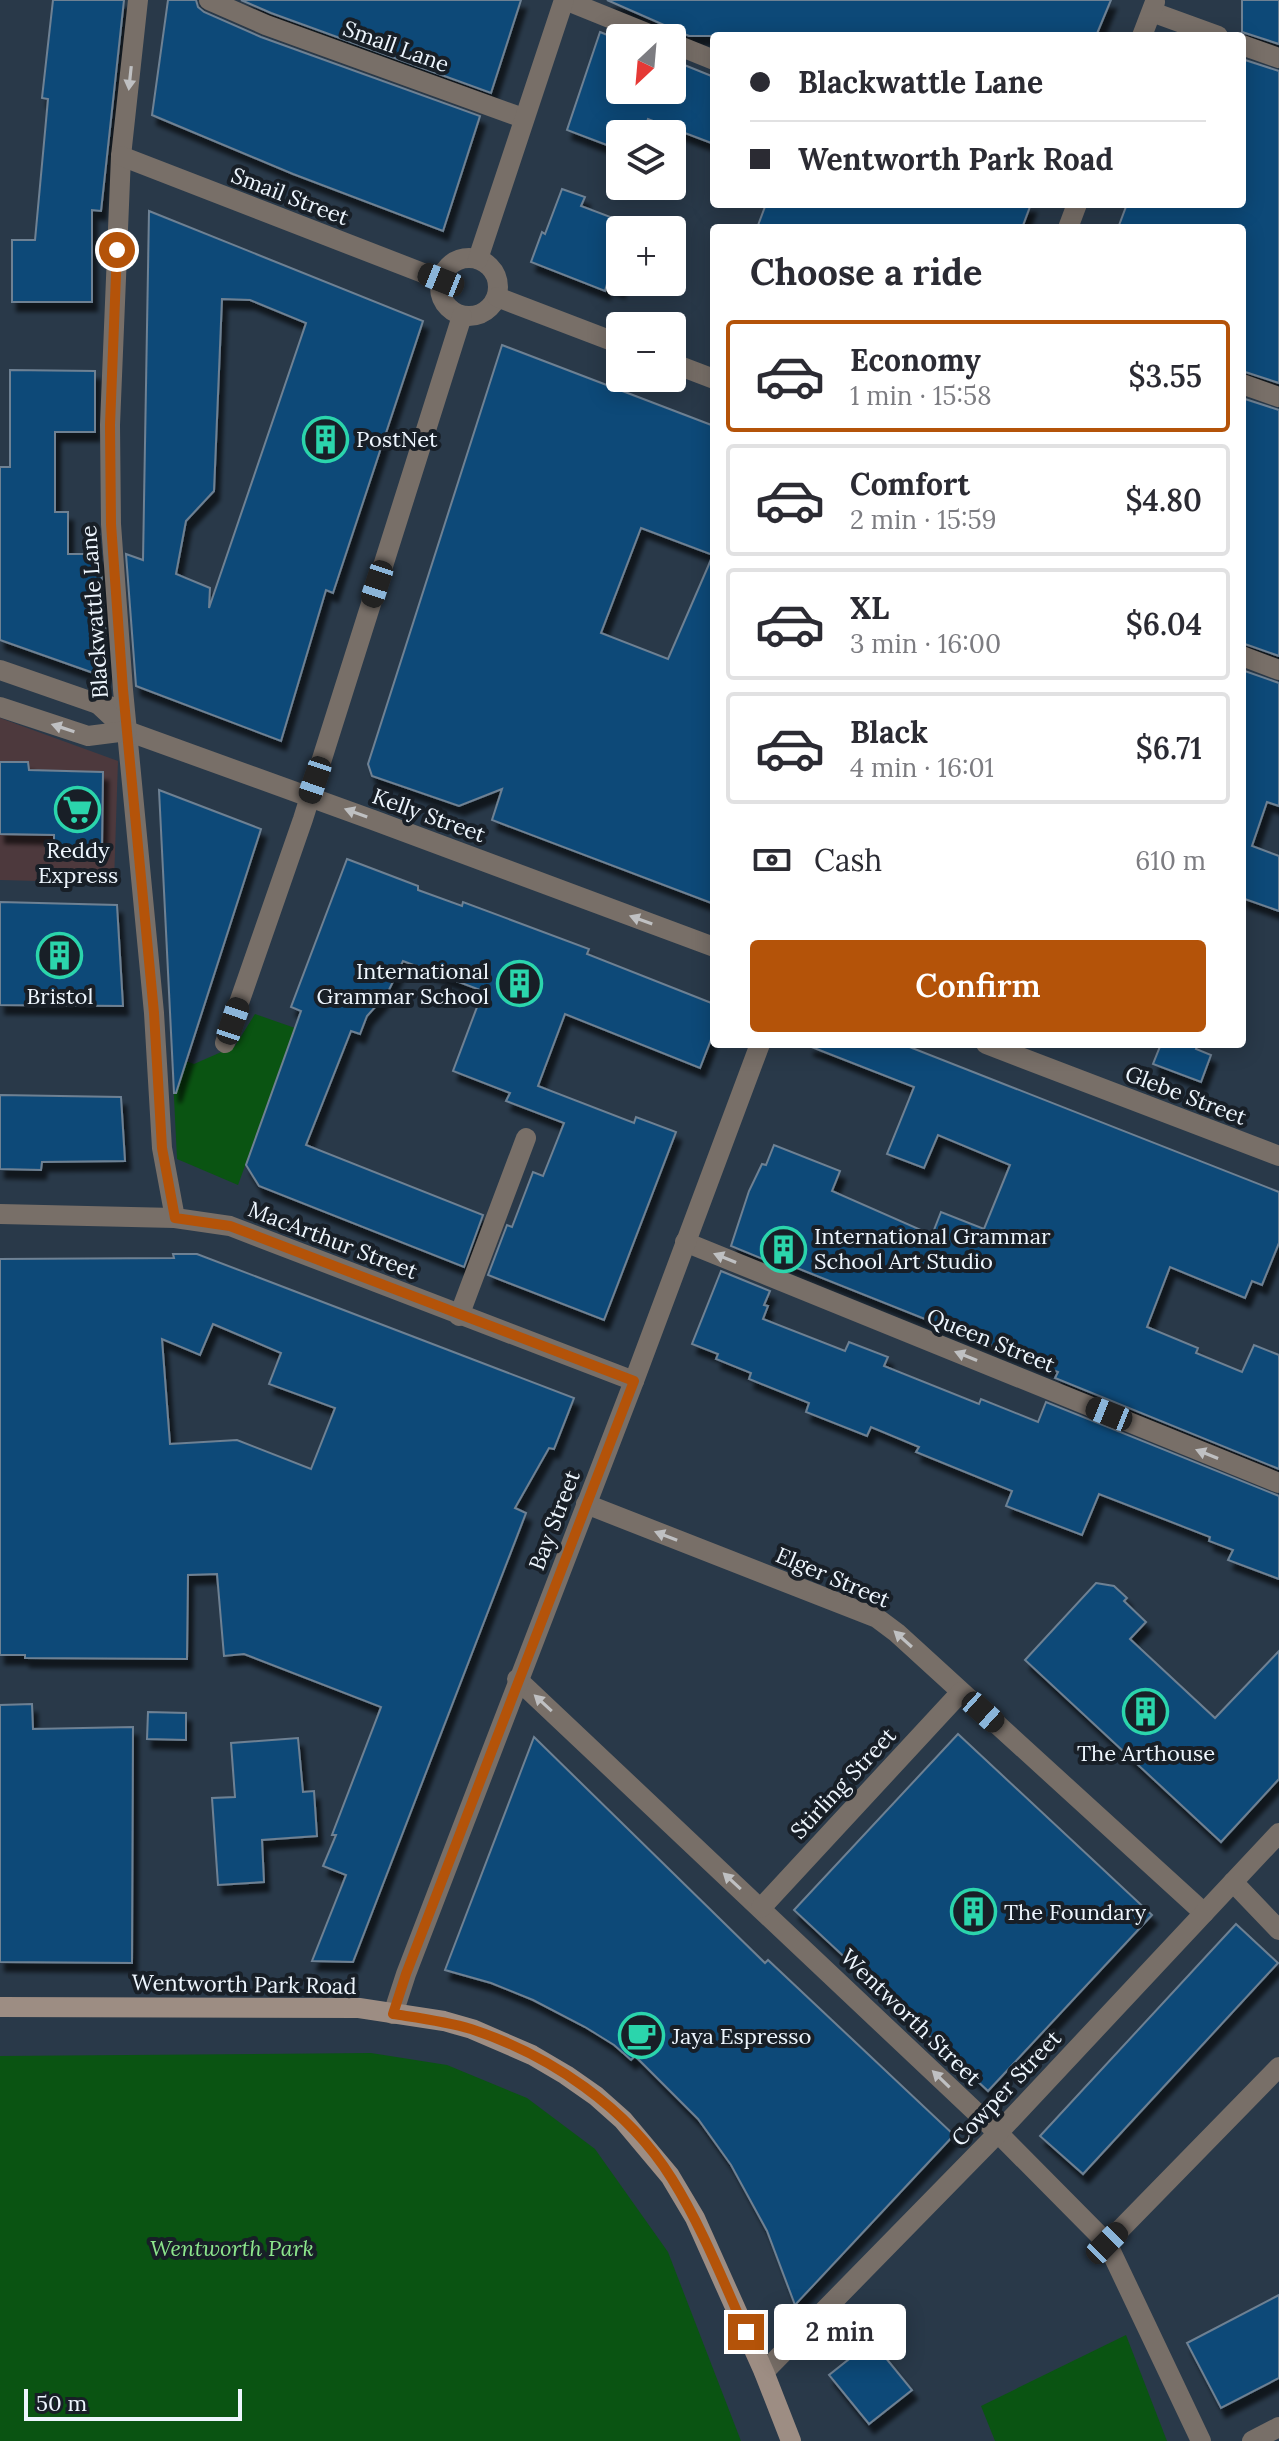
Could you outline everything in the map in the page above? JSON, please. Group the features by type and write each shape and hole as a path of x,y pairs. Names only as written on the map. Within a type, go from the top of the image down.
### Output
{"street":[{"name":"Blackwattle Lane","path":"138,0 121,156 110,439 111,524 154,1013 162,1148 175,1218"},
{"name":"Small Lane","path":"209,0 266,25 523,118"},
{"path":"478,259 564,0 624,24"},
{"path":"1144,32 1154,6 1209,32"},
{"path":"1246,46 1279,58"},
{"path":"686,49 710,58"},
{"name":"Smail Street","path":"121,156 441,280"},
{"path":"459,259 478,259 493,270 499,288 493,305 479,315 462,316 447,306 442,298 441,280 444,271 459,259"},
{"path":"497,297 606,339"},
{"path":"225,1043 310,797 462,316"},
{"path":"686,368 710,377"},
{"path":"1246,385 1279,397"},
{"path":"1246,658 1279,670"},
{"name":"Kelly Street","path":"0,670 98,704 125,709"},
{"name":"Kelly Street","path":"98,704 127,731 710,946"},
{"name":"Kelly Street","path":"0,707 88,736 127,731"},
{"name":"Bay Street","path":"393,2014 517,1679 634,1381 758,1048"},
{"name":"Glebe Street","path":"996,1048 1279,1156"},
{"path":"459,1316 526,1138"},
{"name":"MacArthur Street","path":"0,1214 175,1218 230,1226 634,1381"},
{"name":"Queen Street","path":"685,1242 1279,1483"},
{"name":"Elger Street","path":"586,1504 877,1618 1204,1913"},
{"name":"Wentworth Street","path":"517,1679 998,2133 1107,2243 1201,2441"},
{"name":"Stirling Street","path":"761,1908 961,1692"},
{"name":"Cowper Street","path":"764,2372 998,2133 1279,1833"},
{"path":"1233,1882 1279,1930"},
{"name":"Wentworth Park Road","path":"0,2007 359,2008 444,2021 502,2041 566,2075 623,2120 670,2176 695,2218 764,2372 791,2441"},
{"path":"1107,2243 1279,2067"},
{"path":"1252,2441 1279,2427"}],"shaded area":[{"path":"0,718 118,761 114,883 0,880"}],"green space":[{"path":"255,1014 295,1028 238,1185 177,1159 172,1056 194,1064 235,1046"},
{"name":"Wentworth Park","path":"371,2053 447,2065 527,2098 595,2149 668,2252 741,2441 0,2441 0,2056"},
{"path":"1126,2335 1167,2441 995,2441 981,2406"}],"building":[{"path":"53,0 124,0 101,211 92,210 92,302 12,302 12,240 35,240 48,99 42,98"},
{"path":"168,0 196,0 204,12 261,37 480,116 443,231 293,174 152,115"},
{"path":"241,0 521,0 491,93"},
{"path":"607,0 1111,0 1098,32 710,32 710,36 689,36 686,35 686,24 662,24"},
{"path":"1242,0 1279,0 1279,44 1242,32"},
{"path":"600,32 606,34 606,104 686,104 686,66 710,75 710,142 686,133 686,120 648,119 606,120 606,145 567,130"},
{"path":"1246,60 1279,71 1279,383 1246,372 1246,224 1120,224 1126,208 1246,208"},
{"path":"562,189 585,197 581,206 608,216 605,291 531,262 542,232 545,234"},
{"path":"764,208 1030,208 1024,224 758,224"},
{"path":"149,211 423,321 333,593 326,590 281,741 136,686 126,554 143,560","holes":["222,299 250,300 306,323 209,608 210,588 176,574 186,521 214,491"]},
{"path":"502,345 606,385 606,392 625,392 710,424 710,554 641,528 601,633 668,659 710,562 710,902 492,820 502,789 459,806 372,776 368,764"},
{"path":"10,370 95,371 95,432 55,432 55,512 68,512 68,554 100,554 108,670 102,676 0,640 0,467 10,467"},
{"path":"1246,399 1279,410 1279,656 1246,644"},
{"path":"1246,671 1279,683 1279,806 1267,802 1252,846 1279,856 1279,911 1246,899"},
{"path":"0,762 28,762 29,770 103,772 102,848 54,846 54,835 0,834"},
{"path":"159,790 261,829 176,1093 174,1093"},
{"path":"347,859 418,886 418,890 462,906 463,902 589,949 587,954 710,1002 710,1042 700,1068 565,1014 538,1086 634,1123 636,1117 676,1132 604,1320 488,1275 507,1225 512,1227 533,1172 543,1176 564,1123 506,1101 510,1093 453,1071 483,991 403,961 387,994 367,1016 360,1034 351,1031 306,1145 483,1215 464,1267 259,1186 246,1165 301,1011 291,1007"},
{"name":"Bristol","path":"0,902 117,905 123,1006 0,1005"},
{"path":"814,1048 912,1048 1279,1192 1279,1243 1262,1285 1252,1281 1245,1298 1170,1267 1147,1327 1198,1348 1196,1353 1242,1372 1254,1345 1279,1355 1279,1469 1055,1378 1058,1372 782,1262 780,1266 731,1246 749,1191 762,1164 766,1165 774,1145 840,1171 832,1191 932,1235 941,1212 984,1229 1010,1165 938,1135 924,1168 887,1154 914,1087"},
{"path":"1159,1048 1196,1048 1211,1055 1201,1082 1153,1064"},
{"path":"0,1095 121,1097 125,1161 42,1162 41,1170 0,1169"},
{"path":"173,1254 197,1254 574,1398 554,1449 549,1448 515,1508 526,1513 353,1962 312,1961 346,1875 323,1866 381,1707 244,1654 224,1656 217,1574 188,1575 187,1659 25,1658 25,1655 0,1655 0,1259 174,1258","holes":["213,1324 281,1353 269,1384 335,1408 311,1469 237,1440 170,1444 162,1339 200,1355"]},
{"path":"721,1271 770,1291 764,1305 768,1306 763,1319 845,1351 849,1342 888,1357 884,1366 979,1404 981,1399 1038,1422 1046,1402 1279,1496 1279,1579 1228,1560 1233,1550 1209,1541 1210,1537 1099,1494 1082,1535 1006,1506 1012,1491 916,1452 919,1447 871,1427 867,1436 806,1412 809,1403 749,1379 751,1373 716,1359 718,1354 692,1344"},
{"name":"The Arthouse","path":"1096,1583 1114,1586 1127,1598 1124,1601 1146,1622 1130,1639 1215,1718 1279,1651 1279,1779 1221,1842 1025,1660"},
{"path":"32,1704 33,1729 133,1727 132,1963 0,1962 0,1705"},
{"path":"148,1712 186,1713 186,1740 147,1739"},
{"name":"The Foundary","path":"958,1734 1152,1915 988,2091 794,1910"},
{"path":"534,1737 765,1963 768,1960 954,2135 795,2305 767,2231 731,2165 698,2119 635,2056 631,2060 585,2027 533,2000 491,1983 445,1970"},
{"path":"298,1738 303,1792 314,1791 317,1836 262,1840 264,1882 218,1885 212,1798 235,1797 231,1743"},
{"path":"1236,1924 1278,1963 1083,2174 1040,2136"},
{"path":"1279,2295 1279,2378 1221,2408 1187,2343"},
{"path":"872,2341 912,2390 869,2424 829,2375"}],"place":[{"name":"PostNet","path":"325,439"},
{"name":"Reddy Express","path":"78,809"},
{"name":"Bristol","path":"60,955"},
{"name":"International Grammar School","path":"520,984"},
{"name":"International Grammar School Art Studio","path":"783,1249"},
{"name":"The Arthouse","path":"1146,1712"},
{"name":"The Foundary","path":"973,1912"},
{"name":"Jaya Espresso","path":"641,2036"}],"route":[{"path":"117,250 110,425 111,524 123,690 154,1013 162,1148 175,1218 230,1226 634,1381 393,2014 444,2021 502,2041 566,2075 623,2120 670,2176 695,2218 746,2332"}]}
